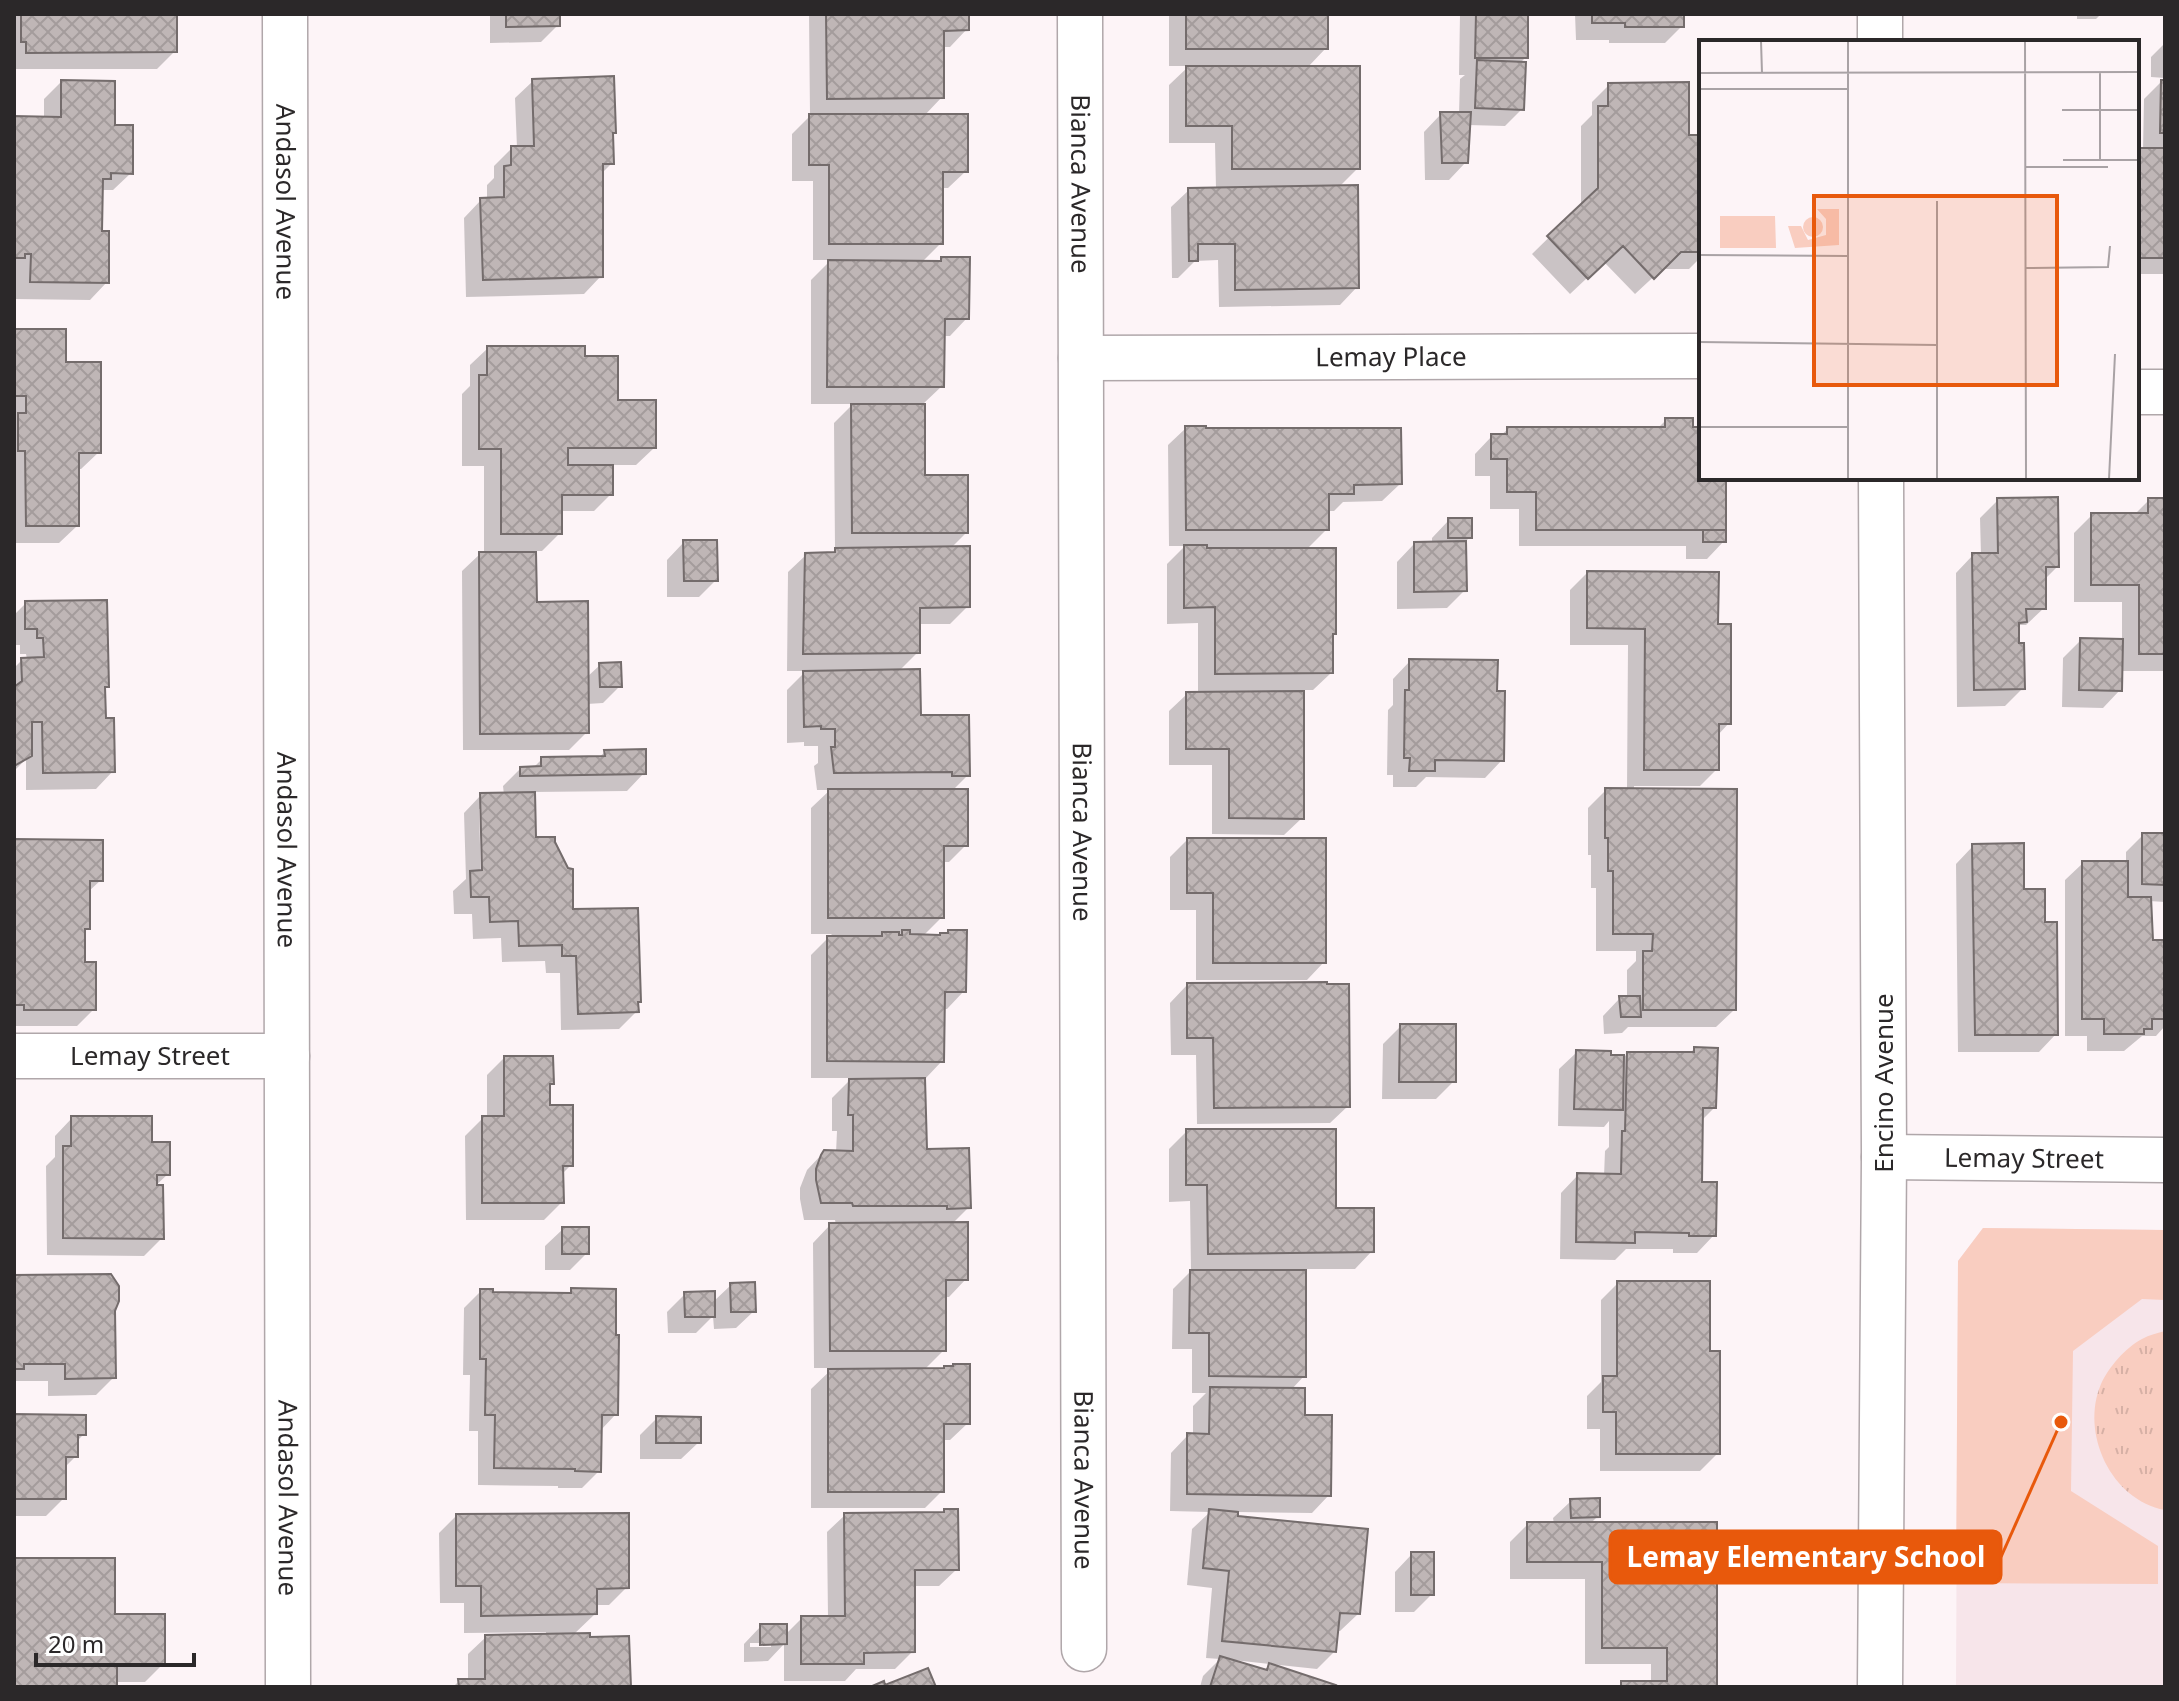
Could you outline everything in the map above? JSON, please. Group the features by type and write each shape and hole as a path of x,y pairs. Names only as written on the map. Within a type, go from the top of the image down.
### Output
{"street":[{"name":"Andasol Avenue","path":"285,14 288,1687"},
{"name":"Bianca Avenue","path":"1080,14 1084,1649"},
{"path":"1880,14 1880,40"},
{"name":"Lemay Place","path":"1081,358 1699,356"},
{"path":"2139,392 2165,392"},
{"name":"Encino Avenue","path":"1880,1687 1884,1157 1881,480"},
{"name":"Lemay Street","path":"14,1056 287,1056"},
{"name":"Lemay Street","path":"1884,1157 2165,1160"}],"shaded area":[{"path":"1983,1228 2165,1230 2165,1687 1956,1687 1958,1261"}],"green space":[{"path":"1983,1228 2165,1230 2165,1300 2142,1299 2073,1351 2071,1491 2158,1546 2158,1584 1956,1583 1958,1261"},
{"path":"2165,1331 2165,1510 2146,1504 2115,1479 2098,1443 2095,1423 2101,1384 2113,1365 2136,1343"}],"building":[{"path":"21,14 177,14 177,52 26,53 26,42 21,42"},
{"path":"506,14 560,14 560,26 506,27"},
{"path":"826,14 969,14 969,30 944,31 944,98 827,99"},
{"path":"1186,14 1328,14 1328,49 1186,49"},
{"path":"1476,14 1528,14 1528,58 1475,58"},
{"path":"1592,14 1684,14 1684,27 1625,27 1625,23 1592,23"},
{"path":"1477,60 1526,62 1524,110 1475,108"},
{"path":"1186,66 1360,66 1360,169 1232,169 1232,126 1186,126"},
{"path":"614,76 614,164 603,164 603,277 483,280 480,198 504,197 504,166 511,165 511,146 534,146 532,79"},
{"path":"61,80 115,81 115,125 133,125 133,174 111,173 111,179 103,179 102,231 109,231 109,283 30,282 31,254 25,254 25,258 14,258 14,116 61,117"},
{"path":"2161,80 2165,80 2165,133 2160,133"},
{"path":"1689,82 1689,135 1699,135 1699,252 1681,252 1654,279 1623,246 1588,279 1547,236 1598,188 1598,106 1608,106 1608,83"},
{"path":"1440,112 1471,112 1468,163 1442,163"},
{"path":"809,114 968,114 968,172 943,172 943,244 829,244 829,165 809,165"},
{"path":"2139,148 2165,148 2165,258 2139,258"},
{"path":"1358,185 1359,288 1235,290 1235,244 1198,244 1198,261 1189,261 1188,188"},
{"path":"941,257 970,257 969,319 945,319 944,387 827,387 828,260 941,261"},
{"path":"14,329 66,329 66,362 101,362 101,453 79,453 79,526 26,526 25,451 18,451 18,413 26,413 26,396 14,396"},
{"path":"487,346 585,346 585,356 618,356 618,400 656,400 656,448 568,448 568,465 613,465 613,495 562,495 562,534 501,534 501,449 479,449 479,375 487,375"},
{"path":"851,404 925,404 925,475 968,475 968,533 852,533"},
{"path":"1665,418 1693,418 1693,427 1699,427 1699,480 1726,480 1726,530 1536,530 1536,492 1507,492 1507,459 1491,459 1491,434 1507,434 1507,427 1665,427"},
{"path":"1185,426 1401,428 1402,484 1354,485 1354,494 1329,494 1329,530 1186,530"},
{"path":"2058,497 2059,567 2046,567 2046,609 2026,609 2027,622 2019,623 2019,643 2024,643 2025,689 1974,690 1972,553 1998,553 1997,498"},
{"path":"2148,498 2165,498 2165,654 2139,654 2139,585 2091,585 2091,513 2148,513"},
{"path":"1448,518 1472,518 1472,538 1448,538"},
{"path":"1703,530 1726,530 1726,542 1703,542"},
{"path":"683,540 717,540 718,581 684,581"},
{"path":"1466,541 1467,591 1414,592 1414,542"},
{"path":"1184,545 1207,545 1207,548 1336,548 1333,673 1215,674 1215,607 1184,608"},
{"path":"970,546 970,607 920,608 920,653 803,654 805,553 835,552 835,548"},
{"path":"479,552 536,552 537,602 588,601 589,733 480,734"},
{"path":"1587,571 1719,572 1718,624 1731,624 1731,724 1719,724 1719,770 1644,770 1645,629 1587,628"},
{"path":"107,600 109,687 105,687 106,718 114,718 115,772 43,773 42,722 32,722 32,756 14,766 14,687 22,681 21,658 44,657 43,638 37,638 37,629 25,629 25,601"},
{"path":"2080,638 2123,639 2122,691 2079,690"},
{"path":"1409,659 1498,660 1497,691 1505,691 1504,761 1435,760 1435,771 1409,771 1410,758 1404,758 1405,690 1409,690"},
{"path":"621,662 622,687 600,687 599,663"},
{"path":"920,669 921,715 969,715 970,776 952,776 952,772 834,773 831,747 835,747 835,729 804,727 803,671"},
{"path":"1304,691 1304,819 1229,818 1229,749 1186,749 1186,692"},
{"path":"646,749 646,774 520,776 520,767 541,766 541,757 605,756 604,750"},
{"path":"1605,788 1737,789 1736,1010 1643,1010 1643,951 1652,951 1653,934 1613,934 1613,871 1608,871"},
{"path":"828,789 968,789 968,846 944,846 944,918 828,918"},
{"path":"535,792 536,837 555,837 568,868 573,869 573,909 638,908 639,1012 578,1014 576,956 562,956 562,945 519,946 518,921 490,922 489,897 471,897 470,871 482,870 480,793"},
{"path":"2142,833 2165,833 2165,885 2142,884"},
{"path":"1187,838 1326,838 1326,963 1213,963 1213,893 1187,893"},
{"path":"14,839 103,840 103,881 90,881 90,929 85,929 85,962 96,962 96,1010 24,1010 24,1005 14,1005"},
{"path":"2024,843 2024,889 2045,889 2045,922 2057,922 2058,1035 1975,1035 1972,844"},
{"path":"2082,861 2128,861 2128,897 2151,897 2153,940 2165,940 2165,1019 2152,1019 2152,1029 2144,1029 2144,1034 2104,1034 2104,1019 2082,1019"},
{"path":"902,930 910,930 910,934 940,935 948,933 948,930 967,930 966,992 945,992 944,1062 827,1061 827,936 882,936 882,932 899,932 902,935"},
{"path":"1187,983 1349,984 1350,1107 1214,1108 1213,1038 1187,1038"},
{"path":"1619,996 1640,996 1641,1017 1621,1017"},
{"path":"1400,1024 1456,1024 1456,1082 1399,1082"},
{"path":"1694,1047 1718,1048 1716,1108 1703,1108 1702,1182 1717,1182 1716,1236 1635,1232 1635,1243 1576,1242 1577,1173 1621,1174 1627,1052 1694,1052"},
{"path":"1576,1050 1611,1051 1611,1055 1624,1055 1623,1110 1574,1109"},
{"path":"504,1056 553,1056 554,1084 550,1084 550,1105 573,1105 573,1166 563,1166 564,1203 482,1203 482,1116 504,1116"},
{"path":"925,1078 927,1149 969,1148 971,1208 821,1203 816,1169 824,1150 853,1151 853,1115 848,1115 849,1079"},
{"path":"71,1116 152,1116 152,1142 170,1142 170,1175 157,1175 157,1185 163,1185 164,1239 63,1238 63,1146 71,1146"},
{"path":"1186,1129 1336,1129 1336,1208 1374,1208 1374,1252 1208,1254 1207,1185 1186,1185"},
{"path":"968,1222 968,1280 946,1280 946,1351 830,1351 829,1223"},
{"path":"562,1227 589,1227 589,1254 562,1254"},
{"path":"1190,1270 1306,1270 1306,1377 1209,1376 1209,1333 1189,1333"},
{"path":"111,1274 119,1286 115,1311 116,1378 65,1379 65,1364 24,1364 24,1369 14,1369 14,1275"},
{"path":"1617,1281 1710,1281 1710,1351 1720,1351 1720,1454 1616,1454 1616,1412 1603,1412 1603,1376 1617,1376"},
{"path":"755,1282 756,1312 731,1312 730,1283"},
{"path":"571,1288 616,1289 618,1415 602,1415 601,1472 494,1468 495,1415 485,1415 486,1359 480,1359 480,1289 493,1289 493,1292 571,1293"},
{"path":"715,1291 715,1317 685,1317 684,1292"},
{"path":"953,1364 970,1364 970,1424 944,1424 944,1492 828,1492 828,1369 944,1368"},
{"path":"1210,1387 1305,1388 1305,1415 1332,1415 1331,1496 1187,1494 1187,1433 1209,1434"},
{"path":"14,1414 86,1415 86,1435 78,1435 78,1457 66,1457 66,1499 14,1499"},
{"path":"656,1416 701,1417 701,1443 656,1443"},
{"path":"1600,1498 1600,1517 1571,1518 1570,1499"},
{"path":"944,1509 958,1509 959,1570 915,1570 915,1652 864,1653 864,1664 801,1664 801,1616 845,1616 844,1513 944,1512"},
{"path":"1209,1509 1238,1512 1238,1516 1368,1529 1360,1614 1340,1613 1336,1652 1222,1641 1229,1571 1203,1568"},
{"path":"629,1513 629,1588 597,1589 597,1614 481,1616 481,1586 456,1586 456,1514"},
{"path":"1527,1522 1717,1522 1717,1687 1621,1687 1621,1681 1667,1681 1667,1648 1602,1648 1602,1562 1527,1562"},
{"path":"1411,1552 1434,1552 1434,1595 1411,1595"},
{"path":"14,1558 115,1558 115,1614 165,1614 165,1665 117,1665 117,1687 14,1687"},
{"path":"760,1624 787,1624 787,1644 760,1645"},
{"path":"590,1633 590,1637 629,1636 631,1687 459,1687 458,1679 485,1679 485,1635"},
{"path":"1220,1656 1267,1670 1269,1663 1336,1685 1210,1687"},
{"path":"928,1668 936,1687 870,1687 884,1681 885,1685"}],"place":[{"name":"Lemay Elementary School","path":"2061,1422"}]}
